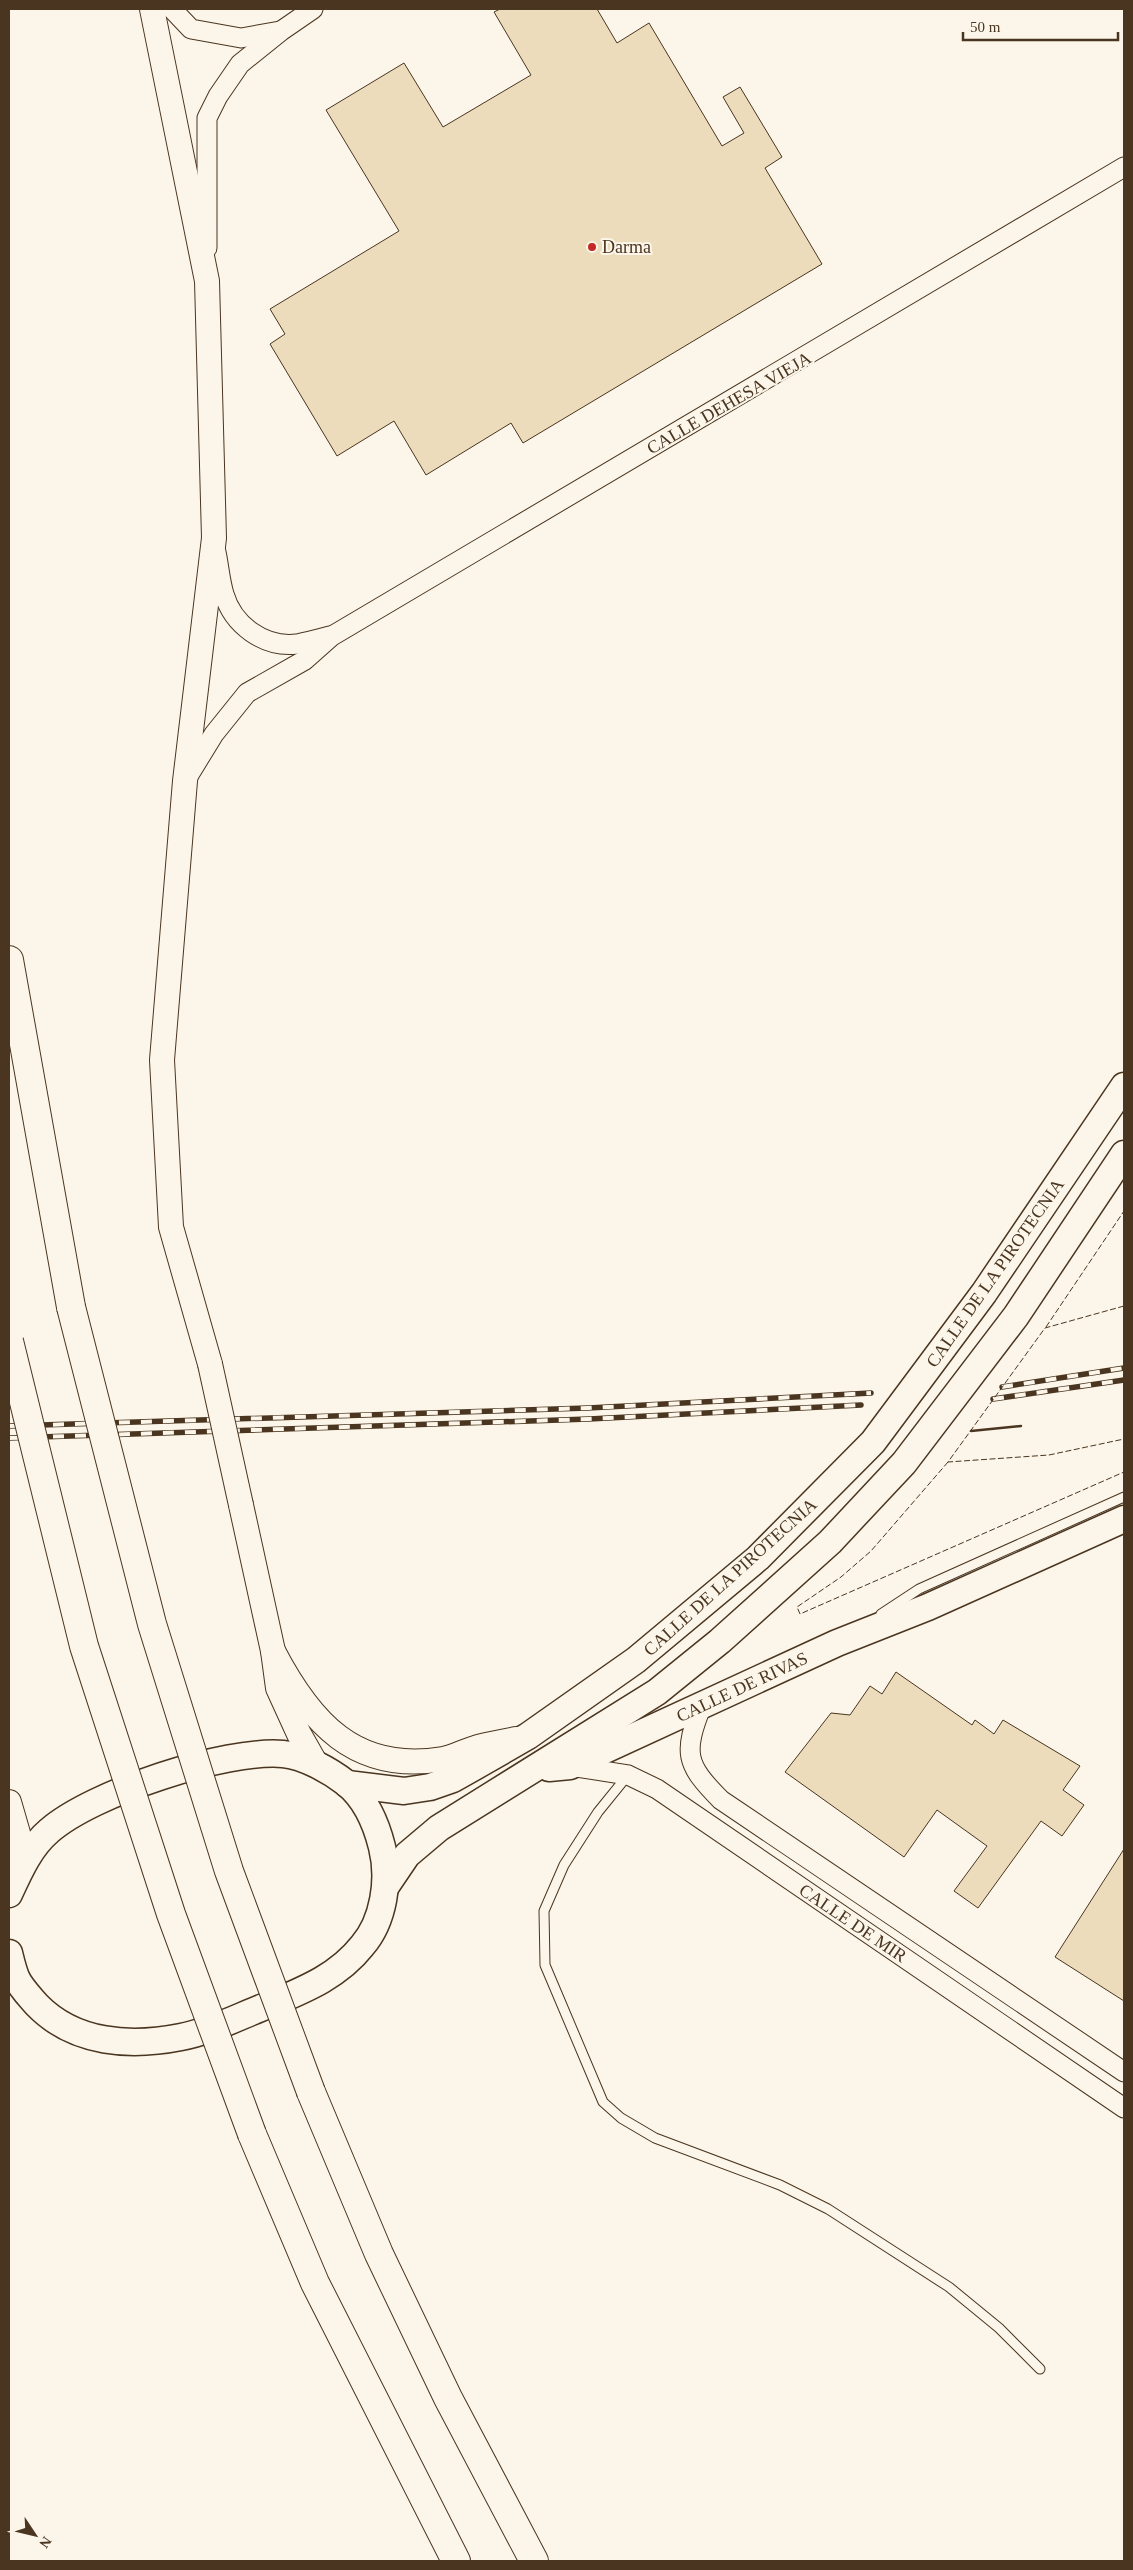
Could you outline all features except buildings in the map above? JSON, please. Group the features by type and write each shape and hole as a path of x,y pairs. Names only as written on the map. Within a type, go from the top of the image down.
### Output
{"highway":[{"path":"9,960 71,1307 152,1624 229,1871 311,2092 383,2263 448,2398 534,2561"},
{"path":"9,1341 84,1646 171,1914 252,2134 315,2283 456,2561"}],"main road":[{"name":"CALLE DE LA PIROTECNIA","path":"347,1784 404,1791 430,1787 452,1779 528,1736 636,1660 702,1607 797,1521 873,1442 984,1293 1124,1086"},
{"path":"536,1768 657,1692 720,1641 830,1542 904,1463 1016,1316 1124,1154"},
{"name":"CALLE DE RIVAS","path":"386,1886 407,1855 439,1828 536,1768 570,1766 837,1643 928,1607 1124,1519"},
{"path":"9,1894 22,1866 48,1832 93,1802 160,1777 241,1755 284,1754 316,1764 347,1784 364,1803 376,1825 384,1854 386,1886 377,1922 364,1945 344,1965 318,1984 184,2037 119,2042 87,2037 57,2023 20,1998 17,1979 9,1953"}],"street":[{"path":"152,9 207,282"},
{"path":"172,9 192,30 241,38 281,30"},
{"path":"313,9 281,30 240,64 218,96 207,118 207,282 214,538 185,781 162,1060 171,1227 210,1364 273,1651 278,1688 298,1734 316,1764"},
{"name":"CALLE DEHESA VIEJA","path":"185,781 214,734 248,693 305,660 332,636 1124,167"},
{"name":"CALLE DEHESA VIEJA","path":"214,538 224,594 236,617 250,632 272,643 295,644 332,636"},
{"path":"273,1651 292,1687 314,1715 337,1738 359,1750 389,1759 417,1762 444,1759 475,1748 528,1736"},
{"name":"CALLE DE MIR","path":"702,1705 692,1732 690,1760 701,1780 721,1800 1124,2072"},
{"name":"CALLE DE MIR","path":"570,1766 628,1775 657,1789 1124,2108"},
{"path":"9,1802 18,1833 22,1866"}],"lane":[{"path":"837,1643 920,1589 1124,1497"},
{"path":"628,1775 598,1812 564,1865 544,1911 545,1965 603,2102 621,2118 655,2138 780,2185 828,2209 948,2287 999,2328 1040,2370"}],"railway":[{"path":"1002,1387 1124,1368"},
{"path":"993,1399 1124,1380"},
{"path":"9,1426 588,1408 871,1393"},
{"path":"9,1438 589,1419 861,1405"}],"fence":[{"path":"1046,1327 1124,1211"},
{"path":"1124,1306 1045,1328 948,1462 1049,1455 1124,1439"},
{"path":"948,1462 871,1551 841,1577 797,1607 800,1614 1124,1472"}],"wall":[{"path":"971,1431 1021,1426"}],"place":[{"name":"Darma","path":"592,247"}]}
